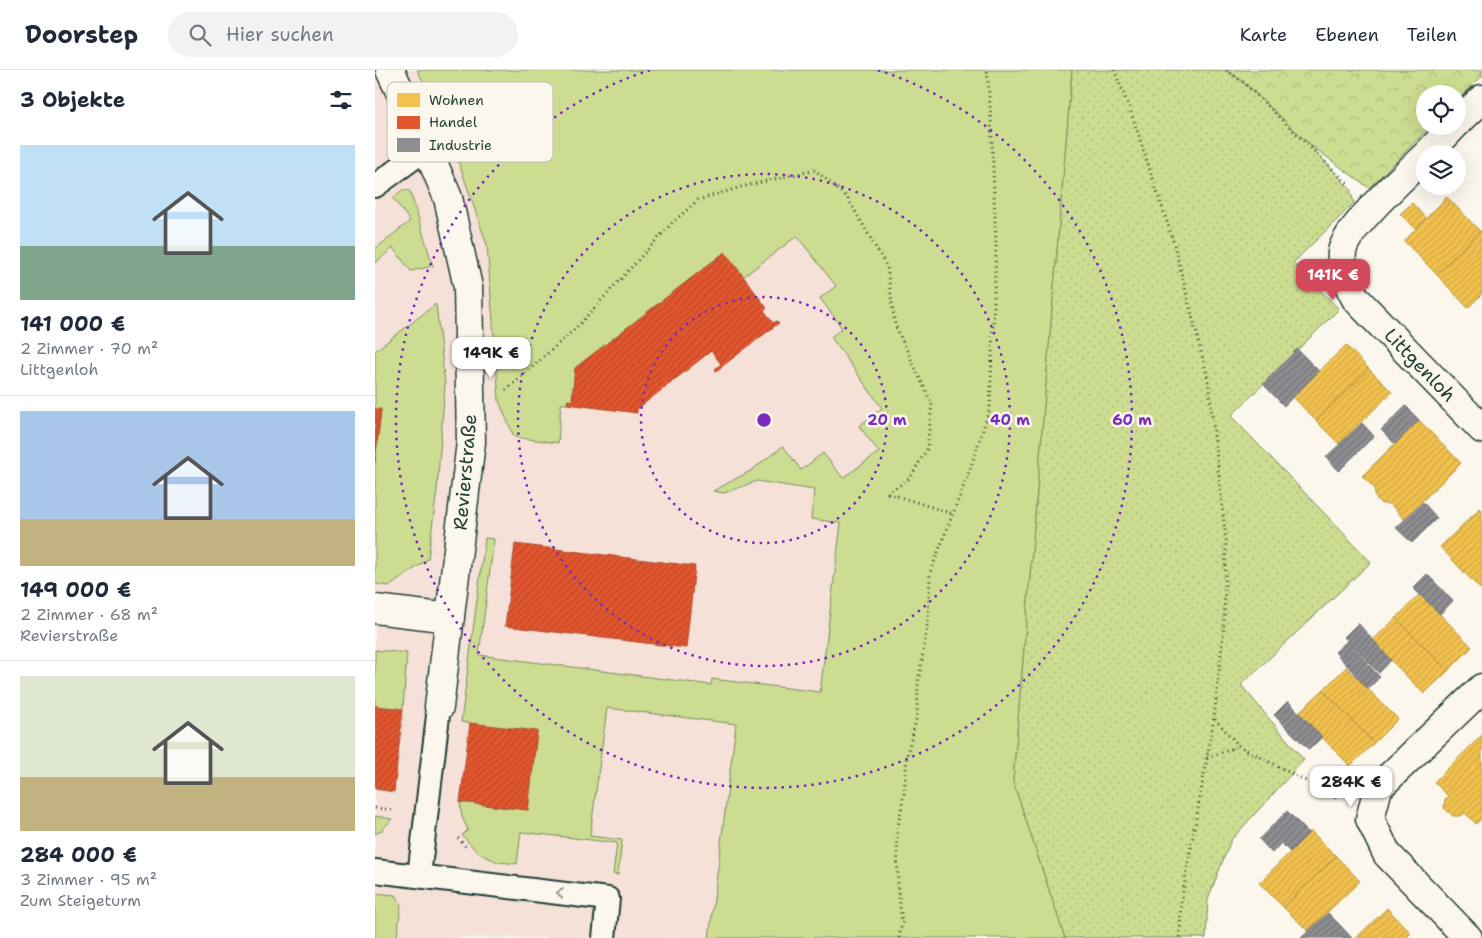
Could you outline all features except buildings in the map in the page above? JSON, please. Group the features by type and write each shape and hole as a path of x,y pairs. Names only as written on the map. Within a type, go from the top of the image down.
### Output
{"street":[{"name":"Revierstraße","path":"390,70 396,82"},
{"path":"1466,114 1482,98"},
{"name":"Littgenloh","path":"1436,145 1446,135"},
{"name":"Revierstraße","path":"433,162 448,198 468,287 471,422 471,442 439,707"},
{"name":"Littgenloh","path":"1416,165 1353,230 1342,251 1344,276 1356,298 1482,429"},
{"path":"375,609 450,618"},
{"path":"1468,938 1387,854 1370,819 1378,788 1482,688"}],"lane":[{"path":"375,186 408,162"},
{"path":"419,876 439,707"},
{"path":"375,871 608,899 604,938"}],"path":[{"path":"899,938 902,923 898,889 897,832 904,794 907,755 917,716 918,684 928,620 930,573 969,472 990,408 996,246 991,118 987,70"},
{"path":"1114,70 1130,109 1173,240 1208,379 1226,540 1223,627 1215,718 1181,903 1180,938"},
{"path":"1226,70 1243,82 1373,208"},
{"path":"471,422 575,329 672,223 698,200 741,187 815,170 847,197 887,266 895,326 932,404 927,449 910,478 888,494 953,514"},
{"path":"1215,718 1239,746 1312,784 1370,819"},
{"path":"1207,758 1239,746"},
{"path":"375,808 395,810"}],"shaded area":[{"path":"375,70 417,70 423,82 387,82 387,162 459,162 487,245 777,202 859,313 898,448 823,700 709,938 375,938"}],"green space":[{"path":"417,70 1072,70 1013,781 1065,938 709,938 736,724 607,708 590,836 622,840 618,875 613,874 617,843 521,832 517,864 498,862 478,853 462,835 468,830 462,817 460,802 528,810 537,732 461,722 485,538 494,539 479,655 711,685 712,679 820,692 841,523 811,519 814,490 757,481 724,493 713,491 752,470 783,446 801,470 823,453 843,478 879,452 859,426 882,408 831,337 842,328 820,298 836,286 797,236 743,277 724,253 575,368 572,401 568,400 567,404 561,404 558,443 514,437 499,401 487,245 459,162 553,162 553,82 423,82"},
{"path":"1072,70 1226,70 1243,82 1309,144 1350,189 1354,203 1293,263 1339,309 1231,416 1371,562 1241,685 1304,760 1231,840 1208,899 1206,938 1065,938 1013,781"},
{"path":"1226,70 1482,70 1482,76 1466,92 1466,85 1416,85 1416,135 1422,135 1369,188 1309,144 1243,82"},
{"path":"402,190 410,191 433,266 411,271 393,248 375,263 375,249 410,221 393,198"},
{"path":"436,304 445,384 437,490 428,559 390,586 375,584 375,462 381,410 375,409 375,351"},
{"path":"375,650 407,653 403,709 375,706"},
{"path":"375,816 392,819 381,831 375,834"},
{"path":"375,893 395,895 401,905 397,938 375,938"}]}
